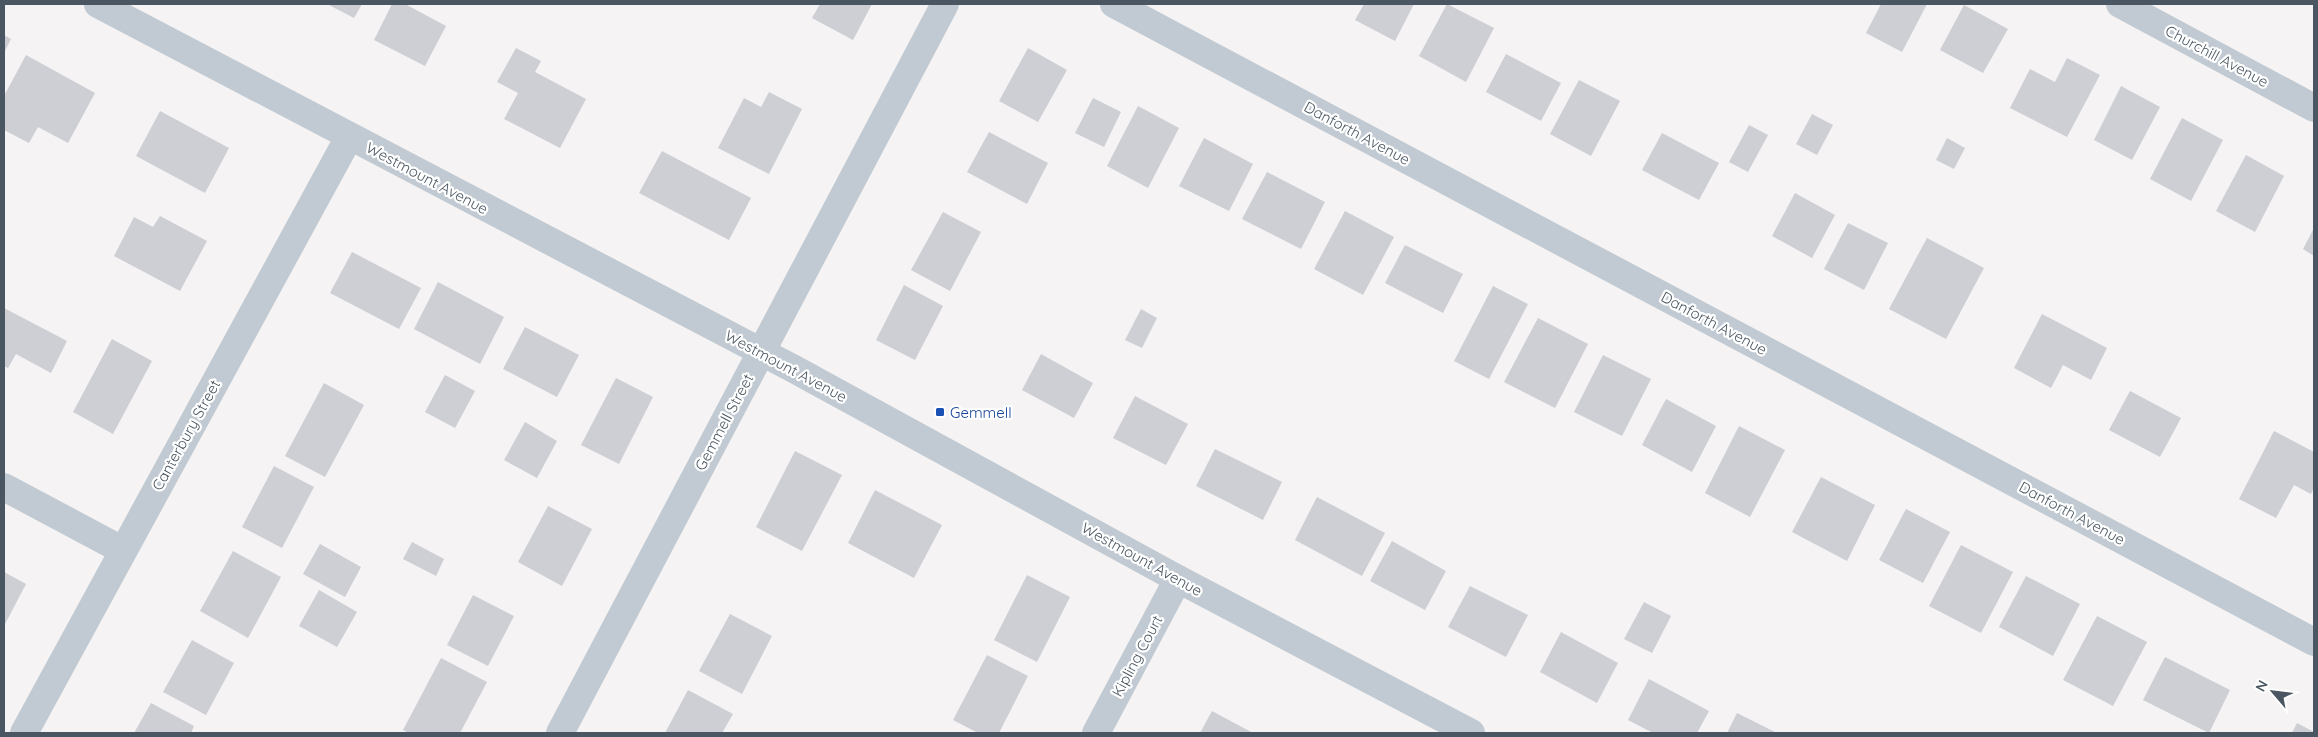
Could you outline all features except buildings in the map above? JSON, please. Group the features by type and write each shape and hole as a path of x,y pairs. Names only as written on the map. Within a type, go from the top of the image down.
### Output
{"street":[{"name":"Westmount Avenue","path":"98,4 761,352 1178,579 1471,733"},
{"name":"Gemmell Street","path":"560,733 945,4"},
{"name":"Danforth Avenue","path":"1114,4 2314,642"},
{"name":"Churchill Avenue","path":"2120,4 2314,108"},
{"name":"Canterbury Street","path":"24,733 122,550 349,137"},
{"path":"4,487 122,550"},
{"name":"Kipling Court","path":"1096,733 1178,579"}],"place":[{"name":"Gemmell","path":"940,412"}]}
